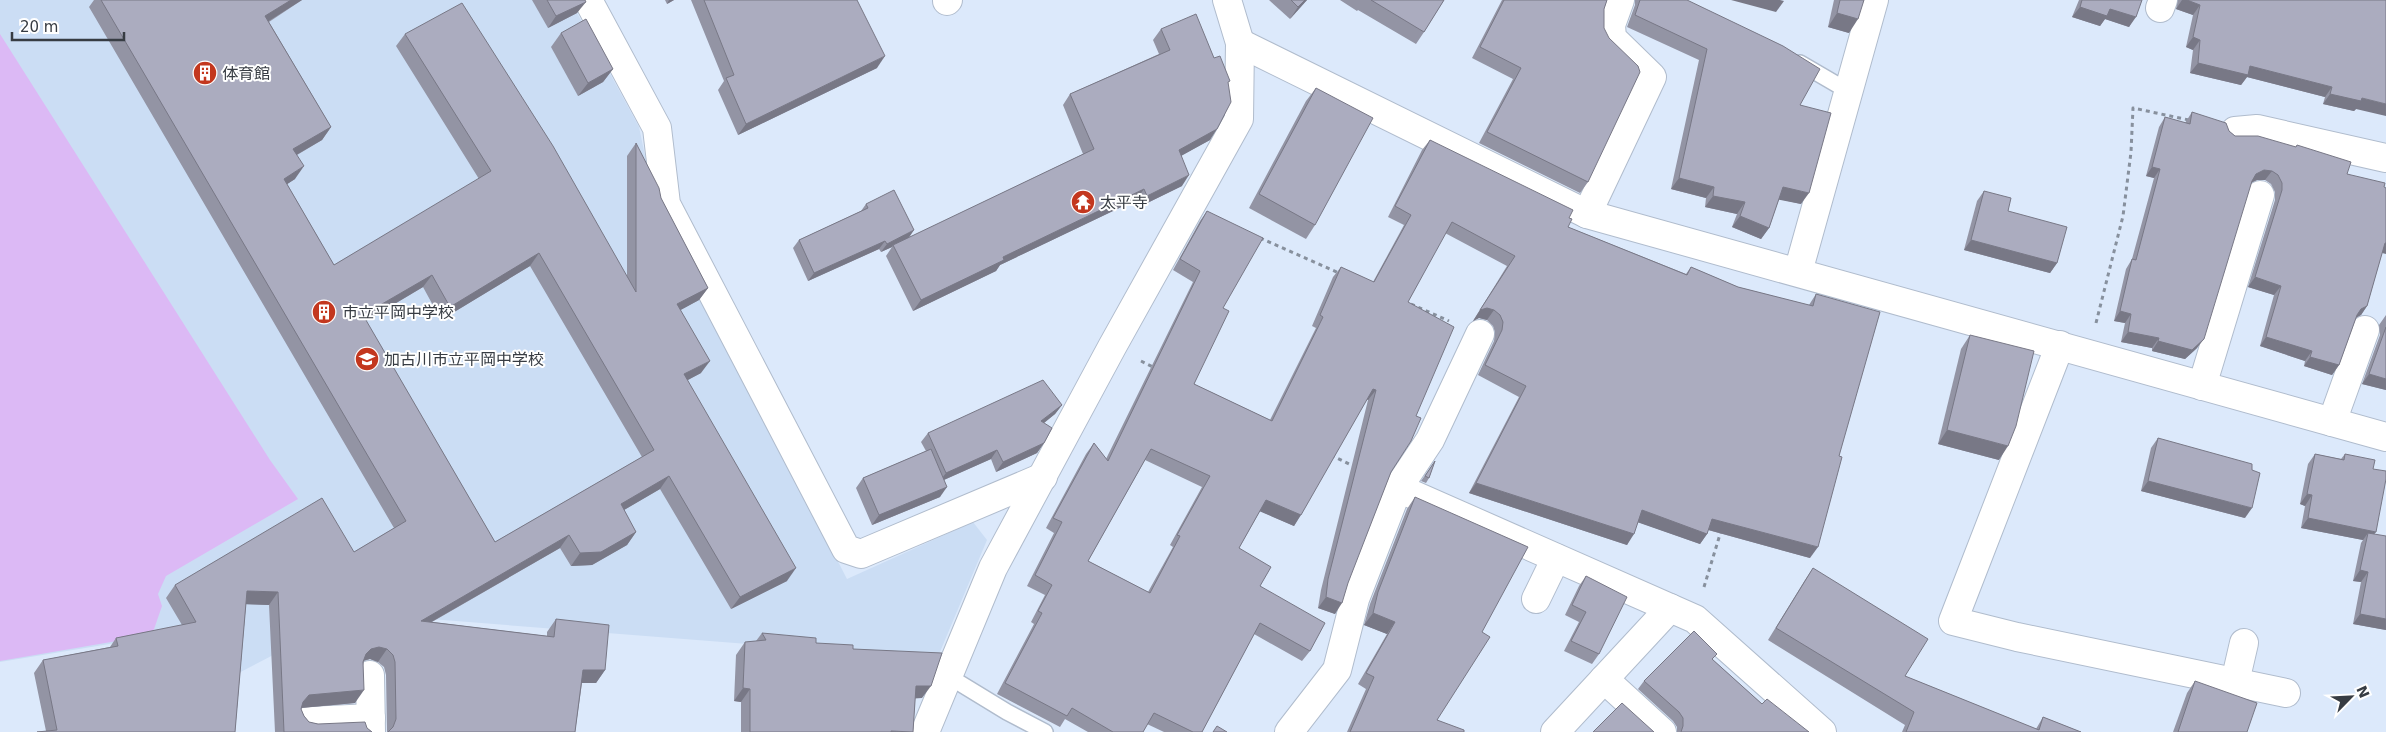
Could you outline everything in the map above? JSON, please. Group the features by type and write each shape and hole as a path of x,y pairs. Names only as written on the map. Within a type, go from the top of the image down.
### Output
{"street":[{"path":"588,0 657,128 666,204 846,549 861,554 1043,477"},
{"path":"925,732 993,568 1112,347 1239,119 1240,43 1227,0"},
{"path":"1588,214 1652,77 1612,38 1611,25 1620,0"},
{"path":"1798,272 1874,0"},
{"path":"1240,43 1588,214 2386,437"},
{"path":"2235,131 2257,129 2386,158"},
{"path":"2202,386 2260,194"},
{"path":"2332,422 2365,330"},
{"path":"1289,732 1337,670 1355,599 1398,488 1430,440 1480,334"},
{"path":"2060,345 1953,621 2017,637 2286,693"},
{"path":"1398,488 1695,619 1822,732"},
{"path":"1536,599 1556,558"},
{"path":"1555,732 1670,608"},
{"path":"2235,682 2244,643"},
{"path":"308,721 371,725 370,675"},
{"path":"1604,679 1662,732"}],"lane":[{"path":"1790,56 1848,91"},
{"path":"948,676 1007,712 1045,732"}],"path":[{"path":"2089,353 2122,216 2131,152 2133,108 2235,131"},
{"path":"1253,236 1344,275"},
{"path":"1407,303 1480,334"},
{"path":"1112,347 1154,368"},
{"path":"1328,454 1398,488"},
{"path":"1695,619 1722,525"}],"shaded area":[{"name":"加古川市立平岡中学校","path":"0,0 570,0 639,127 648,170 650,197 847,579 973,522 987,540 937,659 354,613 181,703 164,635 0,662"},
{"path":"0,34 270,460 298,499 166,576 158,594 162,606 152,635 0,661"}],"building":[{"path":"101,0 291,0 265,16 331,127 293,149 304,166 284,179 334,265 491,171 405,34 462,3 553,146 636,292 636,143 659,188 661,198 708,288 677,304 710,361 684,374 796,568 740,597 669,476 621,504 636,532 601,552 580,553 569,535 421,621 554,637 556,619 609,625 605,670 583,670 575,732 388,732 393,727 396,719 395,662 393,655 387,649 379,647 371,649 366,654 363,662 364,690 309,695 303,702 301,709 309,722 318,724 365,722 367,728 372,732 284,732 278,592 247,591 235,732 37,732 57,730 43,660 118,646 116,638 196,622 175,585 322,498 354,552 406,521","holes":["539,253 654,450 495,542 363,315 432,275 450,307"]},
{"path":"547,0 585,0 586,2 556,16"},
{"path":"704,0 857,0 885,56 746,124 726,78 734,75"},
{"path":"1291,0 1305,0 1298,7"},
{"path":"1371,0 1444,0 1424,32"},
{"path":"1504,0 1607,0 1604,9 1604,28 1609,38 1638,66 1640,72 1588,182 1487,132 1521,68 1480,47"},
{"path":"1640,0 1687,0 1783,46 1820,69 1800,105 1831,113 1809,193 1783,187 1769,228 1740,216 1745,202 1713,196 1714,187 1679,178 1707,49 1635,15"},
{"path":"1840,0 1864,0 1858,19 1837,13"},
{"path":"2082,0 2142,0 2136,17 2110,9 2107,16 2080,7"},
{"path":"2187,0 2386,0 2386,104 2362,98 2361,101 2330,94 2332,87 2250,66 2248,75 2198,63 2200,40 2193,37 2200,5"},
{"path":"1196,14 1214,58 1220,56 1230,81 1228,82 1231,102 1217,129 1179,150 1189,175 1147,196 1144,189 1003,257 1004,260 921,300 893,245 1094,149 1070,94 1170,50 1161,29"},
{"path":"586,19 613,69 588,83 561,33"},
{"path":"1316,88 1373,118 1315,225 1259,194"},
{"path":"2192,112 2226,123 2229,131 2235,136 2258,136 2296,147 2297,145 2351,162 2347,174 2385,183 2386,243 2367,306 2361,309 2357,315 2339,365 2310,357 2312,351 2266,337 2281,286 2255,277 2282,190 2282,183 2278,175 2272,171 2264,170 2256,174 2252,181 2204,339 2192,350 2158,341 2159,338 2128,332 2131,314 2120,311 2132,259 2136,260 2160,169 2152,167 2165,117 2190,124"},
{"path":"1430,140 1573,210 1569,218 1572,219 1568,227 1687,275 1691,267 1738,287 1813,306 1816,294 1880,312 1839,456 1842,457 1818,547 1712,519 1707,534 1642,510 1634,534 1476,483 1526,386 1485,365 1502,330 1503,322 1500,315 1494,310 1487,308 1480,310 1515,256 1452,222 1408,302 1454,327 1416,416 1421,418 1411,441 1391,472 1342,603 1326,597 1328,579 1376,390 1373,389 1301,515 1266,500 1239,548 1271,567 1260,586 1325,623 1310,651 1260,623 1202,732 1193,732 1154,713 1143,732 1113,732 1072,708 1067,716 1005,683 1042,613 1038,611 1052,585 1035,575 1062,522 1053,518 1094,443 1108,461 1200,271 1180,259 1207,211 1263,238 1223,308 1229,311 1194,384 1272,421 1323,317 1320,315 1341,267 1374,282 1411,215 1395,206","holes":["1151,449 1210,476 1177,535 1180,536 1150,593 1088,561"]},
{"path":"894,190 914,230 887,244 885,241 814,273 799,240 868,208 866,204"},
{"path":"1984,191 2011,198 2008,211 2067,227 2057,263 1971,240"},
{"path":"2386,327 2386,379 2369,374"},
{"path":"1970,335 2034,351 2016,426 2008,446 1947,430"},
{"path":"1043,380 1062,405 1041,421 1052,428 1044,443 1003,462 997,450 946,473 928,433"},
{"path":"2158,438 2252,464 2252,470 2260,473 2252,508 2148,481"},
{"path":"931,449 947,487 879,515 863,478"},
{"path":"2315,454 2344,460 2345,454 2375,460 2373,469 2386,471 2376,532 2308,518 2312,495 2307,494"},
{"path":"1435,461 1429,478 1425,476"},
{"path":"1415,497 1528,547 1482,632 1490,637 1437,720 1464,730 1464,732 1350,732 1374,677 1366,673 1395,622 1373,613 1378,592"},
{"path":"2368,533 2386,536 2386,619 2360,614 2368,572 2360,570"},
{"path":"1813,568 1928,639 1905,676 2039,730 2043,717 2081,732 1906,732 1914,712 1776,628"},
{"path":"1586,576 1627,597 1599,654 1571,641 1586,612 1572,605"},
{"path":"1694,631 1717,654 1712,659 1762,704 1767,699 1809,732 1681,732 1683,718 1679,712 1644,681"},
{"path":"762,633 816,638 816,643 853,645 853,649 942,653 931,686 916,686 913,732 750,732 750,689 743,688 745,642 766,640"},
{"path":"2195,681 2257,703 2247,732 2178,732"},
{"path":"1622,703 1654,732 1593,732"},
{"path":"1217,726 1227,732 1213,732"}],"place":[{"name":"体育館","path":"205,73"},
{"name":"太平寺","path":"1083,202"},
{"name":"市立平岡中学校","path":"324,312"},
{"name":"加古川市立平岡中学校","path":"367,359"}]}
